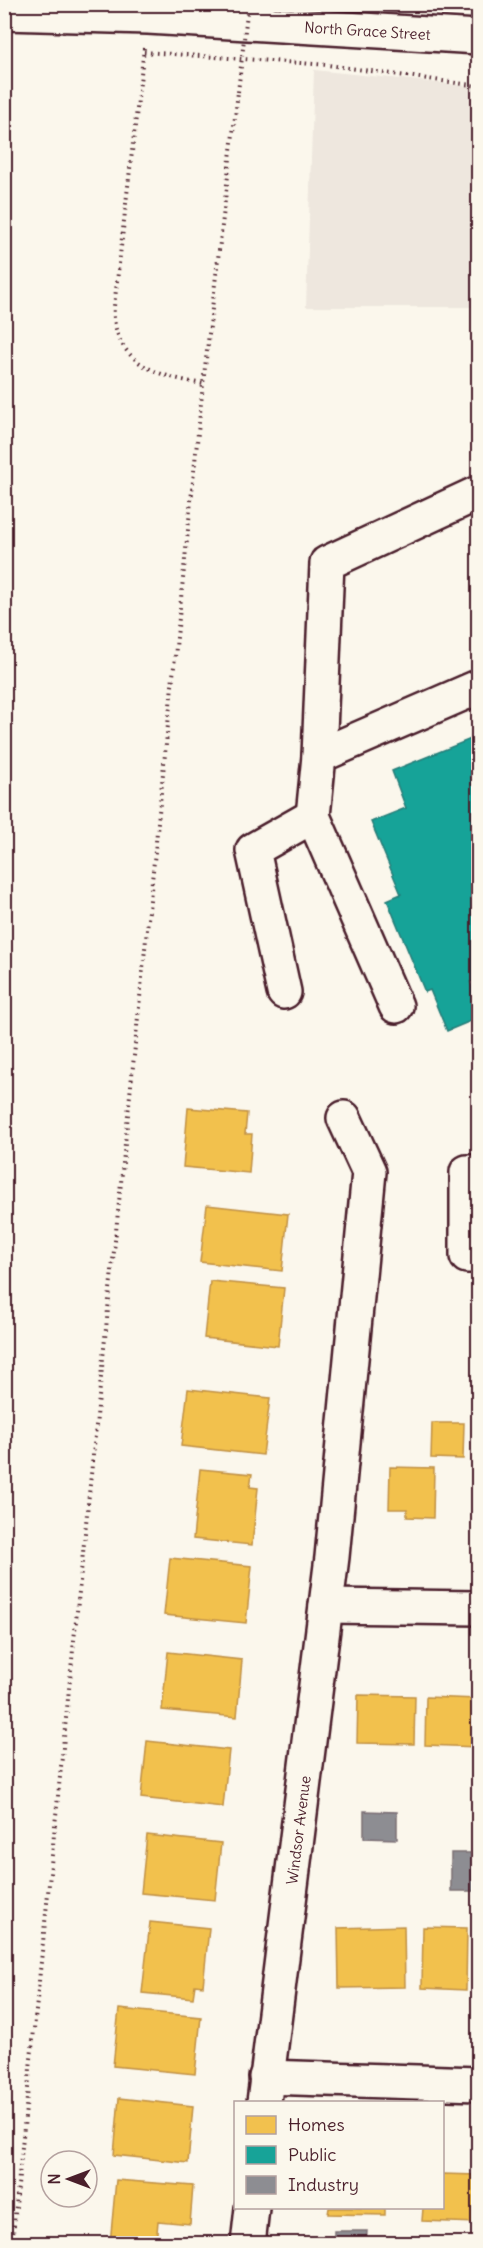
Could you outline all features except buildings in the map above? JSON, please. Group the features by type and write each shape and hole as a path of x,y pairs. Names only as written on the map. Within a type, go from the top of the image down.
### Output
{"street":[{"name":"North Grace Street","path":"4,13 148,17 478,37"},
{"path":"396,1006 313,816 319,756 327,563 478,493"},
{"path":"319,756 478,687"},
{"path":"284,992 253,850 313,816"},
{"name":"Windsor Avenue","path":"265,2090 332,1557 369,1172 344,1118"},
{"path":"478,1172 467,1172 467,1256 478,1256"},
{"path":"326,1606 478,1608"},
{"path":"265,2090 478,2084"},
{"path":"248,2244 252,2209"}],"path":[{"path":"12,2244 203,384 248,4"},
{"path":"148,17 116,290 114,315 116,331 124,346 136,360 150,370 173,379 203,384"},
{"path":"144,52 328,65 478,86"}],"shaded area":[{"path":"314,70 478,87 478,307 306,307"}]}
